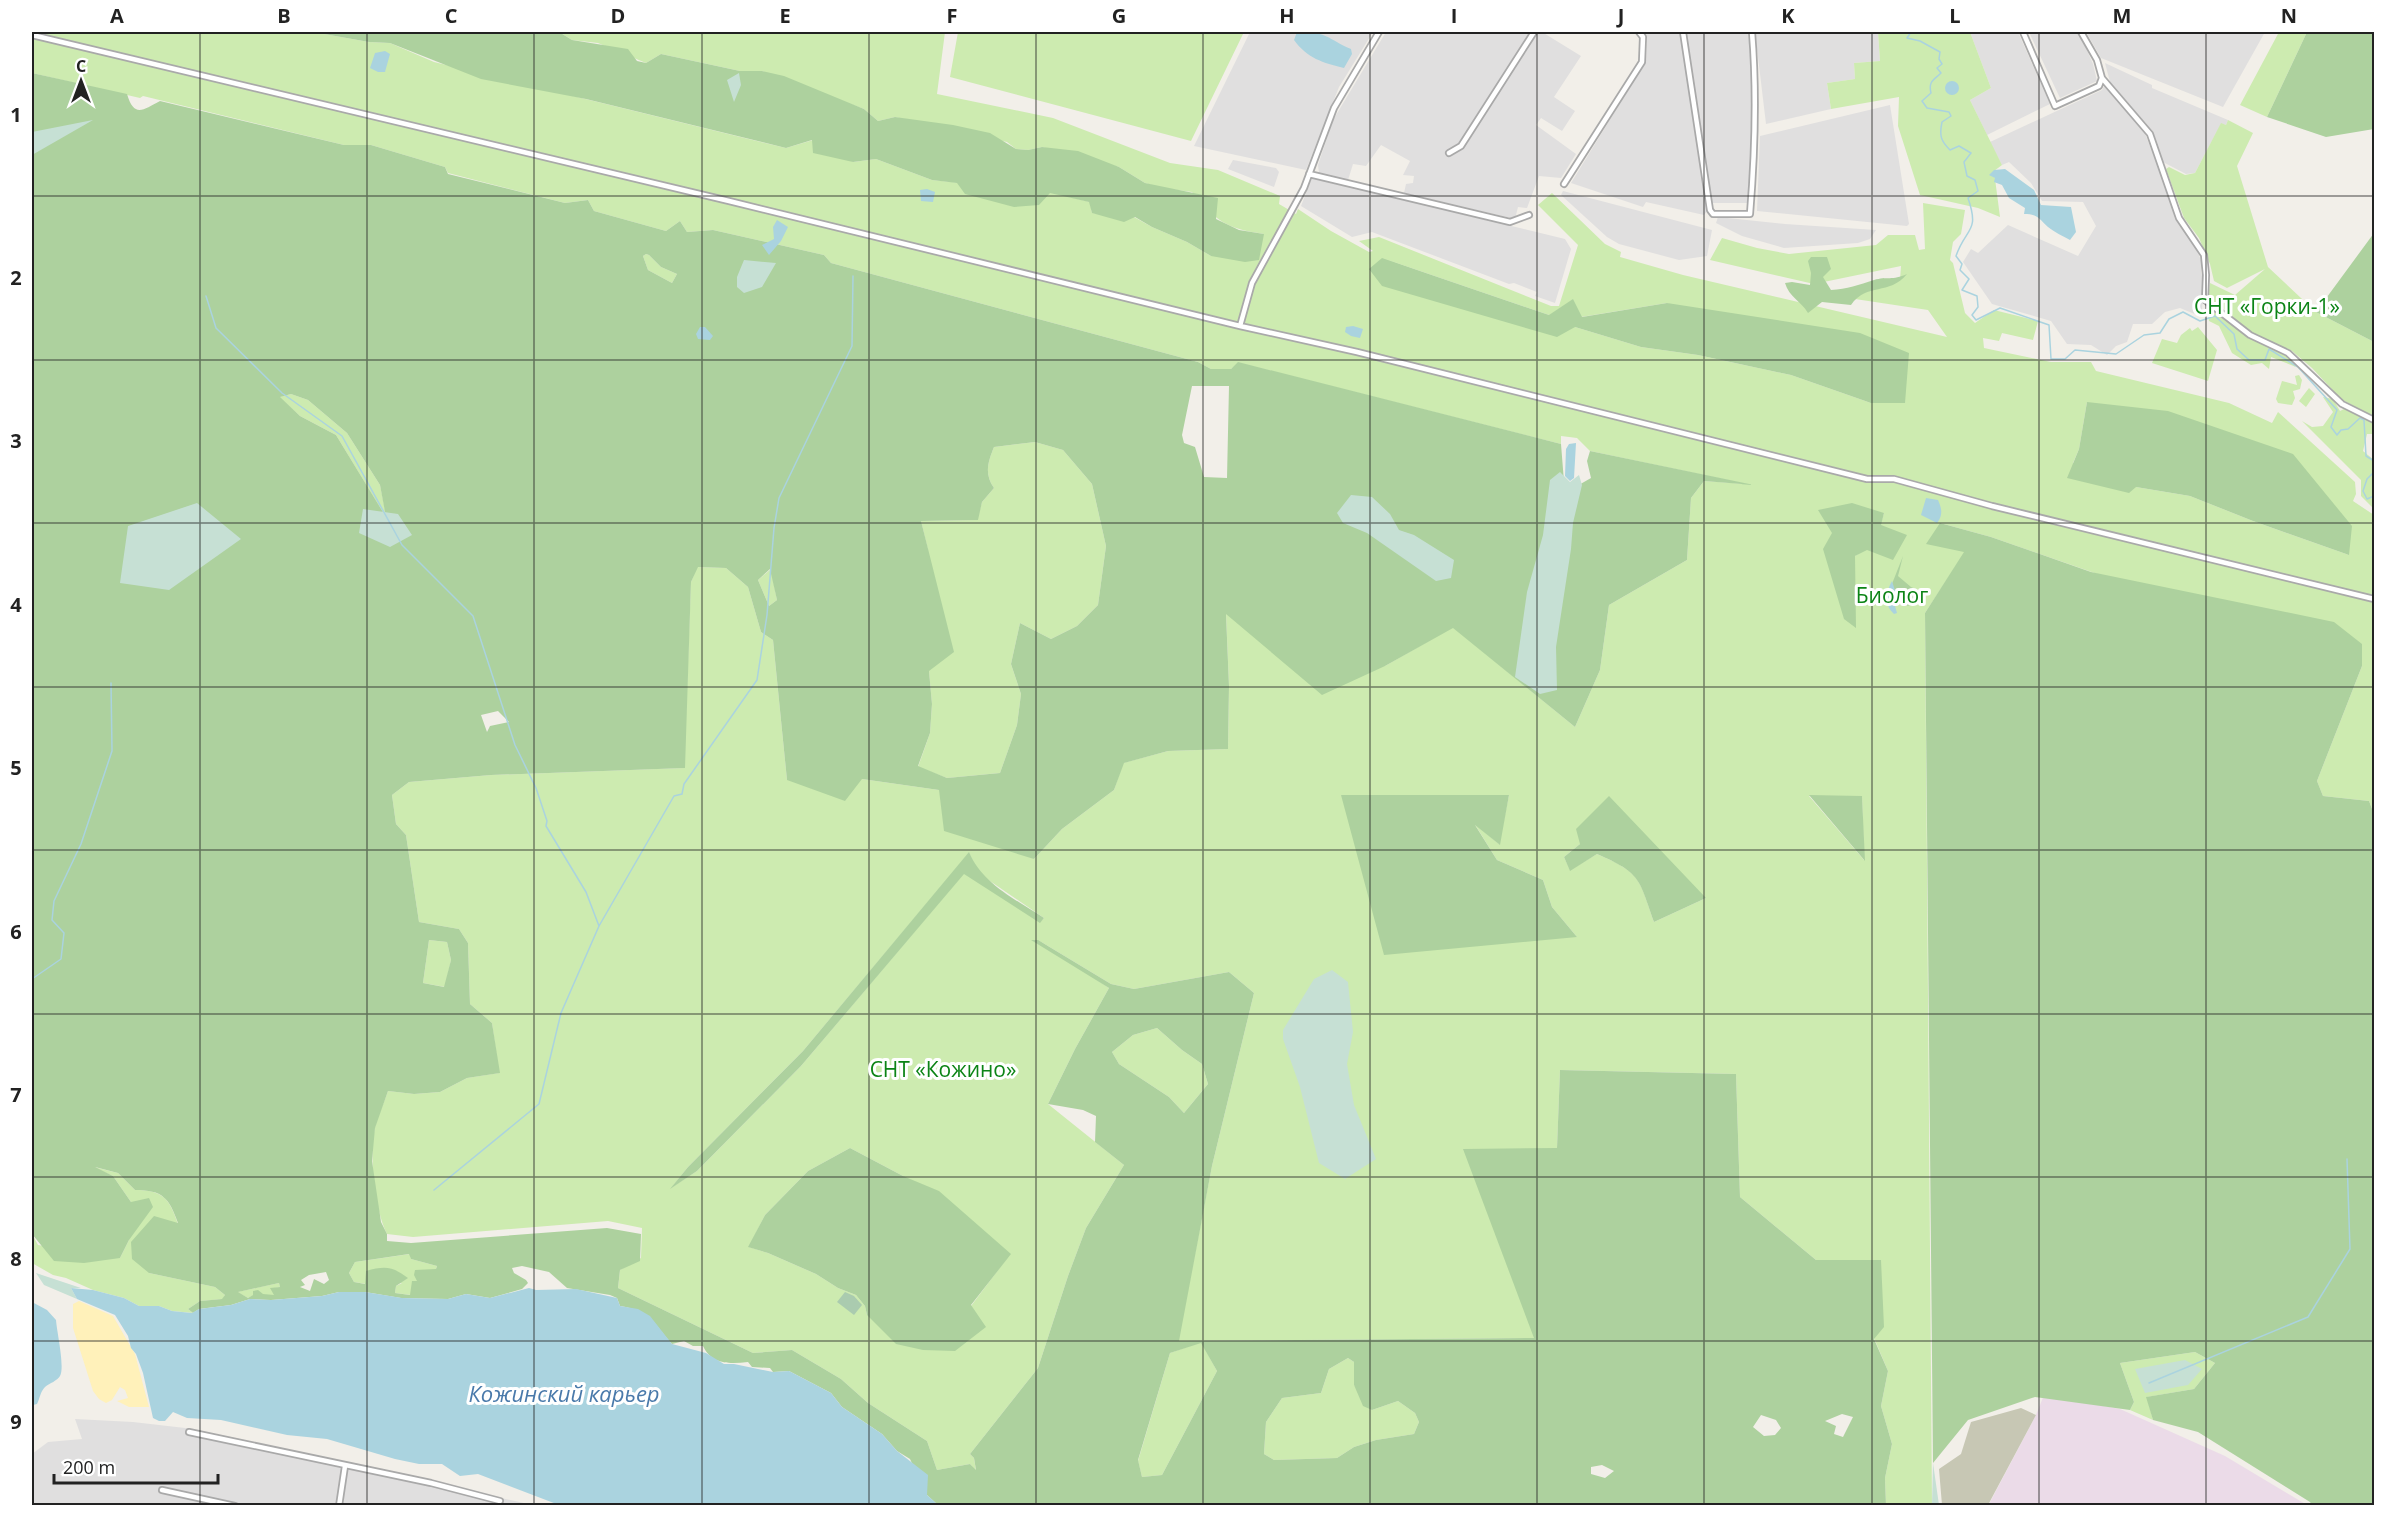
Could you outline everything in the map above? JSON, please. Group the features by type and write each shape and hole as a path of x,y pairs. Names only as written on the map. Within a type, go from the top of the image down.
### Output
{"street":[{"path":"1239,326 1252,284 1297,204 1334,108 1380,32"},
{"path":"1449,153 1461,146 1534,32"},
{"path":"1564,184 1642,62 1643,37 1639,32"},
{"path":"1683,32 1710,210 1713,214 1750,214 1756,132 1756,81 1752,32"},
{"path":"2023,32 2055,106 2099,86 2102,78"},
{"path":"2081,32 2097,60 2102,78 2150,134 2179,218 2204,255 2205,300 2250,335 2288,353 2342,404 2374,420"},
{"path":"32,35 729,201 1239,326 1357,352 1867,479 1894,479 1992,506 2374,599"},
{"path":"1310,174 1510,222 1529,215"},
{"path":"189,1432 430,1483 500,1501"},
{"path":"339,1506 345,1466"},
{"path":"162,1490 235,1506"}],"shaded area":[{"path":"1250,32 1373,32 1339,87 1306,170 1194,146"},
{"path":"1386,32 1542,32 1581,56 1554,97 1575,111 1562,131 1541,118 1536,125 1576,154 1561,178 1539,176 1527,208 1518,207 1515,219 1404,193 1406,184 1413,183 1414,176 1403,175 1410,161 1381,145 1366,166 1353,164 1348,180 1319,173 1318,165 1333,120"},
{"path":"1645,32 1748,32 1754,86 1748,203 1713,203 1704,215 1646,202 1643,207 1571,183 1646,61 1647,36"},
{"path":"1755,32 1878,32 1880,61 1854,63 1855,79 1827,83 1831,109 1766,124"},
{"path":"1970,32 2018,32 2050,104 1987,135 1970,100 1991,88"},
{"path":"2029,32 2079,32 2093,64 2097,81 2060,98"},
{"path":"2086,32 2265,32 2223,107 2101,58"},
{"path":"2105,63 2152,85 2152,88 2228,120 2226,125 2221,124 2195,173 2186,174 2163,162 2153,132 2110,82"},
{"path":"739,73 741,85 734,102 727,80"},
{"path":"2105,84 2142,126 2180,222 2194,242 2202,263 2201,272 2204,282 2202,310 2197,315 2180,308 2165,312 2152,324 2133,324 2127,342 2116,346 2107,355 2091,345 2067,344 2051,321 1992,304 1963,262 1971,249 1978,253 2008,225 2078,256 2096,226 2083,202 2042,201 2031,183 2009,162 2002,165 1990,142 2102,90"},
{"path":"1890,105 1909,224 1907,226 1757,211 1760,136"},
{"path":"93,120 32,155 32,132"},
{"path":"1233,160 1276,168 1279,172 1274,187 1228,169"},
{"path":"1312,178 1565,239 1571,249 1555,303 1535,296 1537,292 1514,283 1509,284 1372,232 1352,237 1301,206"},
{"path":"1563,191 1712,230 1707,256 1679,260 1619,244 1607,237 1561,195"},
{"path":"1718,217 1876,230 1870,239 1858,243 1784,248 1742,236 1716,223"},
{"path":"744,260 776,263 762,287 744,293 737,287 737,277"},
{"path":"1560,472 1570,482 1579,475 1582,485 1573,523 1556,647 1557,690 1540,694 1515,677 1527,592 1543,535 1550,480"},
{"path":"1351,495 1372,497 1390,514 1399,530 1414,535 1454,560 1451,578 1436,581 1367,533 1343,523 1337,513"},
{"path":"197,503 241,539 169,590 120,583 128,526"},
{"path":"363,509 398,514 412,535 390,547 359,533"},
{"path":"1332,970 1348,982 1353,1032 1347,1064 1354,1105 1376,1159 1345,1179 1319,1163 1300,1087 1283,1039 1283,1030 1314,979"},
{"path":"36,1273 81,1288 71,1288 77,1299 44,1285"},
{"path":"2185,1360 2202,1369 2188,1385 2145,1393 2135,1369"},
{"path":"2044,1395 2120,1409 2225,1456 2307,1505 1988,1506 2036,1415"},
{"path":"2021,1408 2036,1415 1988,1505 1942,1505 1939,1469 1961,1454 1971,1422"},
{"path":"75,1419 185,1428 533,1505 32,1506 32,1454 48,1442 82,1439"},
{"path":"1933,1463 1939,1505 1932,1505"}],"green space":[{"path":"32,32 313,32 369,42 390,43 434,62 786,148 813,140 853,162 876,159 932,180 1050,192 1090,202 1092,213 1134,217 1211,256 1264,234 1239,229 1222,222 1192,192 1145,183 1119,167 1042,147 1028,150 1016,149 1007,142 895,117 878,121 864,109 762,71 740,71 661,54 646,63 598,43 572,40 559,32 945,32 937,94 1053,118 1170,163 1218,170 1280,196 1279,204 1296,214 1298,209 1369,252 1373,251 1359,241 1379,237 1551,306 1559,306 1578,245 1538,205 1552,193 1605,244 1621,252 1620,257 1683,275 1947,337 1928,310 1855,299 1860,294 1900,280 1901,266 1814,284 1710,260 1722,238 1789,254 1876,245 1888,235 1915,235 1919,250 1925,249 1923,203 1965,210 1961,234 1953,242 1950,260 1953,263 1965,313 1975,323 1994,310 2038,321 2033,340 2002,333 1999,341 1983,338 1984,348 2051,362 2091,362 2096,371 2229,403 2272,423 2278,412 2355,482 2356,494 2353,501 2374,515 2374,814 2369,801 2323,796 2317,781 2362,666 1991,537 1940,523 1965,552 1925,613 1932,1505 1886,1505 1885,1478 1892,1444 1881,1406 1888,1371 1874,1338 1816,1260 1740,1197 1736,1074 1560,1070 1557,1149 1534,1338 1178,1341 1212,1166 1254,993 1229,972 1134,989 1111,984 1038,940 1109,988 1048,1104 1124,1165 1086,1228 1038,1368 970,1454 974,1458 976,1471 970,1464 937,1470 927,1441 868,1403 841,1379 792,1350 753,1353 618,1288 620,1270 641,1258 642,1228 608,1221 413,1237 387,1234 376,1196 373,1139 388,1091 414,1094 440,1092 467,1078 499,1073 492,1023 470,1004 468,943 459,929 419,922 406,835 396,824 392,795 409,782 491,775 684,768 691,582 697,567 726,568 748,587 761,632 773,640 787,780 862,779 939,790 1034,859 1062,829 1114,790 1123,763 1168,751 1228,749 1229,686 1226,613 1385,666 1453,627 1575,727 1600,670 1609,605 1687,560 1691,498 1704,481 1746,484 1590,451 1577,438 1561,436 1561,444 1239,363 1231,369 1211,369 1198,362 831,263 824,255 713,230 687,232 680,221 666,231 594,211 588,200 565,203 448,173 445,167 371,145 344,145 143,96 140,98 32,73","holes":["1382,258 1549,315 1581,317 1667,303 1871,403 1791,375 1698,355 1641,347 1575,327","2087,402 2349,555 2190,496 2136,487 2073,463 2079,449","1884,513 1874,538 1855,556 1855,627 1832,533","1341,795 1509,795 1499,844 1474,823 1497,860 1543,880 1552,907 1577,937","1809,796 1862,796 1864,860","1580,844 1706,898 1654,922 1641,886 1622,866 1597,854 1570,870 1564,857","969,853 976,868 987,879 1044,918 1040,922 964,873 801,1066 697,1171 672,1187 688,1167 803,1051","850,1148 903,1176 1010,1254 971,1306 867,1315 865,1306 856,1295 838,1288 816,1274 749,1247 765,1215 808,1171"]},
{"path":"313,32 559,32 572,40 628,49 637,61 646,63 661,54 740,71 762,71 784,76 864,109 878,121 895,117 953,125 990,133 1016,149 1028,150 1042,147 1078,151 1119,167 1145,183 1218,198 1216,219 1239,230 1264,234 1259,260 1245,262 1211,256 1135,217 1124,222 1092,213 1089,202 1050,193 1039,205 1014,207 965,194 957,183 932,180 876,159 853,162 813,153 812,140 786,148 586,99 481,79 390,43 369,42"},
{"path":"958,32 1244,32 1191,141 950,77"},
{"path":"1878,32 1970,32 1991,88 1970,100 2002,165 1994,171 2000,217 1978,208 1920,195 1898,126 1899,97 1831,109 1827,83 1855,79 1854,63 1880,61"},
{"path":"2279,32 2307,32 2267,117 2240,105"},
{"path":"2307,32 2374,32 2374,129 2326,137 2267,117"},
{"path":"32,73 127,94 133,106 140,110 160,101 344,145 371,145 445,167 448,174 565,203 588,200 594,211 666,231 680,221 687,232 713,230 824,255 831,263 1198,362 1211,369 1231,369 1238,362 1561,444 1564,482 1577,486 1591,478 1587,461 1590,451 1754,485 1704,481 1691,498 1687,560 1609,605 1600,670 1575,727 1453,628 1385,666 1322,695 1226,614 1229,686 1228,749 1168,751 1124,763 1114,790 1062,829 1034,859 944,831 939,790 862,779 845,801 787,780 773,640 761,632 748,587 726,568 698,567 691,582 685,768 491,775 409,782 392,795 396,824 406,835 419,922 459,929 468,943 470,1004 492,1023 500,1073 467,1078 440,1092 414,1094 388,1091 375,1128 372,1161 381,1222 387,1234 387,1241 411,1243 607,1228 641,1234 640,1261 620,1270 618,1288 753,1353 792,1350 841,1379 868,1403 927,1441 937,1470 970,1464 976,1470 974,1458 970,1454 1038,1368 1086,1228 1124,1165 1095,1142 1096,1116 1083,1110 1048,1104 1109,988 1031,940 1038,940 1111,984 1134,989 1229,972 1254,993 1212,1166 1179,1341 1534,1338 1463,1149 1557,1148 1560,1070 1736,1074 1740,1197 1816,1260 1881,1260 1884,1327 1874,1339 1888,1371 1881,1406 1892,1444 1885,1478 1886,1505 938,1505 927,1495 910,1459 897,1451 882,1434 842,1407 831,1393 789,1371 773,1372 770,1368 752,1367 748,1362 722,1362 711,1357 703,1346 693,1346 684,1341 672,1344 645,1314 620,1306 617,1298 610,1295 567,1288 549,1272 522,1266 512,1268 514,1273 528,1283 522,1289 490,1298 466,1294 448,1299 401,1298 365,1292 339,1292 322,1296 271,1300 250,1299 231,1305 199,1309 193,1313 188,1309 200,1301 222,1299 225,1295 215,1287 149,1273 132,1259 131,1242 154,1216 178,1223 168,1202 159,1194 135,1190 118,1173 95,1167 113,1176 131,1202 149,1198 153,1207 129,1240 120,1258 84,1263 54,1261 32,1234","holes":["649,255 661,267 677,274 672,283 648,270 643,256","1192,386 1229,386 1227,478 1204,477 1195,447 1184,443 1182,435","291,394 308,400 347,433 380,485 386,517 336,435 300,416 280,397","1035,442 1063,450 1092,484 1106,546 1098,605 1077,626 1051,639 1020,623 1011,664 1021,694 1017,725 1000,773 947,778 918,766 930,733 932,704 929,671 954,652 921,521 978,520 982,502 994,488 988,473 994,447","770,569 777,600 769,606 758,580","498,711 509,722 490,726 487,732 481,715","429,940 447,942 451,960 444,987 423,983","1157,1028 1202,1064 1208,1084 1184,1113 1169,1097 1119,1064 1112,1052 1133,1035","409,1254 411,1259 437,1266 436,1269 415,1270 414,1275 417,1281 412,1281 410,1295 395,1293 396,1286 408,1278 388,1268 366,1271 365,1284 354,1282 349,1273 355,1262","326,1272 329,1280 324,1284 314,1279 310,1291 300,1287 305,1285 301,1280 309,1275","279,1283 280,1287 270,1288 274,1295 263,1294 258,1290 253,1291 253,1295 248,1298 238,1292","1201,1343 1217,1371 1162,1475 1142,1477 1138,1460 1170,1353","1348,1358 1354,1362 1354,1385 1363,1406 1372,1410 1398,1401 1415,1413 1419,1422 1414,1434 1376,1440 1354,1447 1337,1458 1274,1460 1264,1454 1266,1422 1282,1398 1321,1393 1329,1369","1842,1414 1853,1417 1843,1437 1834,1434 1836,1426 1825,1421","1761,1415 1776,1420 1781,1428 1775,1435 1764,1436 1753,1427","1602,1465 1614,1471 1605,1478 1591,1474 1591,1467"]},
{"name":"СНТ «Горки-1»","path":"2228,120 2253,133 2237,166 2268,267 2316,312 2374,342 2374,417 2341,399 2312,368 2292,351 2243,329 2231,314 2208,298 2210,283 2235,295 2265,269 2227,288 2214,281 2210,264 2199,238 2184,218 2166,169 2169,167 2185,175 2195,173 2221,123 2226,125"},
{"path":"2374,233 2374,342 2316,312"},
{"path":"646,254 661,267 677,274 672,283 648,270 643,256"},
{"path":"1811,257 1827,257 1831,269 1823,277 1831,290 1907,274 1893,285 1864,294 1851,305 1822,302 1808,313 1789,292 1785,283 1810,285 1811,273 1808,261"},
{"path":"1382,258 1549,315 1573,299 1582,317 1667,303 1860,333 1909,353 1905,403 1871,403 1791,375 1698,355 1641,347 1575,327 1557,337 1382,286 1369,269"},
{"path":"2207,307 2244,334 2289,356 2296,367 2271,357 2269,369 2262,363 2251,365 2232,353 2219,326 2209,321"},
{"path":"2198,327 2217,350 2208,381 2152,363 2162,339 2177,343 2181,335 2190,328 2192,331"},
{"path":"2299,375 2302,380 2300,389 2293,391 2295,398 2292,405 2278,403 2276,399 2282,381 2297,385 2295,376"},
{"path":"2309,388 2315,394 2306,407 2299,401"},
{"path":"291,394 308,400 347,433 380,485 387,519 336,435 300,416 279,397"},
{"path":"2323,397 2333,399 2340,411 2344,409 2374,423 2374,434 2367,434 2363,451 2374,460 2373,508 2361,496 2361,480 2302,421 2312,427 2323,426 2333,412"},
{"path":"2087,402 2168,411 2293,454 2352,526 2349,555 2190,496 2136,487 2129,493 2067,478 2079,449"},
{"path":"1035,442 1063,450 1092,484 1106,546 1098,605 1077,626 1051,639 1020,623 1011,664 1021,694 1017,725 1000,773 947,778 918,767 930,733 932,704 929,671 928,550 921,521 977,520 982,502 994,488 989,478 988,468 994,447"},
{"path":"1852,503 1884,513 1881,525 1907,535 1893,560 1867,550 1855,556 1856,628 1844,619 1823,549 1832,533 1818,510"},
{"path":"1940,523 1991,537 2091,572 2334,622 2362,644 2362,666 2317,781 2323,796 2369,801 2374,814 2374,1505 2312,1505 2198,1432 2153,1420 2146,1397 2194,1389 2215,1363 2195,1352 2120,1363 2134,1402 2130,1410 2035,1397 1968,1420 1933,1463 1925,613 1964,552 1926,544"},
{"name":"Биолог","path":"1903,556 1898,576 1911,587 1927,594 1917,594 1916,605 1902,606 1888,594"},
{"path":"771,569 777,600 769,606 758,580"},
{"path":"1341,795 1509,795 1500,845 1475,825 1497,860 1543,880 1552,907 1577,937 1384,955"},
{"path":"1809,795 1862,796 1865,861"},
{"path":"1609,796 1706,898 1654,922 1641,887 1636,879 1622,867 1597,854 1570,871 1564,857 1580,844 1576,829"},
{"path":"969,852 982,873 991,882 1044,918 1040,923 964,874 801,1066 697,1171 670,1189 688,1167 803,1051"},
{"path":"429,940 447,942 451,960 445,987 423,983"},
{"path":"1157,1028 1202,1064 1208,1084 1184,1113 1169,1097 1119,1064 1112,1052 1133,1035"},
{"path":"850,1148 903,1176 939,1191 1011,1254 971,1305 986,1327 955,1351 923,1350 896,1344 867,1315 865,1306 856,1295 838,1288 816,1274 768,1253 748,1247 765,1215 808,1171"},
{"path":"90,1166 118,1173 135,1190 159,1194 168,1202 178,1224 149,1273 215,1287 225,1295 223,1299 200,1301 188,1309 193,1313 172,1311 159,1306 139,1306 124,1298 93,1290 53,1275 32,1263 32,1234 38,1245 120,1258 129,1240 131,1202 113,1176"},
{"path":"410,1254 411,1259 437,1266 418,1282 411,1295 395,1293 396,1286 402,1283 354,1282 349,1273 355,1262"},
{"path":"279,1283 280,1287 275,1288 275,1295 254,1295 248,1298 237,1292"},
{"path":"845,1292 854,1296 862,1305 854,1315 837,1302"},
{"path":"1201,1342 1217,1371 1162,1475 1142,1477 1138,1461 1170,1353"},
{"path":"2195,1352 2215,1363 2194,1389 2147,1397 2153,1420 2130,1410 2134,1402 2120,1363"},
{"path":"1348,1358 1354,1362 1354,1385 1372,1410 1398,1401 1415,1413 1419,1422 1414,1434 1376,1440 1354,1447 1337,1458 1274,1460 1264,1454 1266,1422 1282,1398 1321,1393 1329,1369"}],"sand":[{"path":"79,1301 113,1316 135,1354 149,1407 129,1407 117,1401 128,1398 125,1390 120,1387 112,1400 106,1403 99,1399 93,1391 73,1328 73,1304"}],"water":[{"path":"1297,32 1326,36 1351,49 1352,54 1344,68 1322,62 1304,51 1294,40"},
{"path":"385,51 390,54 385,72 378,72 370,68 375,53"},
{"path":"1952,81 1957,83 1959,88 1957,93 1952,95 1947,93 1945,88 1947,83"},
{"path":"2005,169 2034,190 2041,205 2071,207 2076,232 2070,240 2050,229 2035,216 2024,214 2025,208 2009,198 2002,185 1994,182 1995,178 1989,175 1994,170"},
{"path":"927,189 935,192 933,202 921,201 920,190"},
{"path":"777,220 788,227 781,241 769,255 762,245 774,239 773,227"},
{"path":"1353,326 1363,329 1360,338 1345,332 1346,327"},
{"path":"700,327 705,327 713,336 710,340 698,339 696,334"},
{"path":"1576,443 1574,478 1570,481 1565,476 1566,449 1569,444"},
{"path":"1926,498 1938,500 1941,512 1937,523 1921,515"},
{"path":"1892,581 1898,600 1895,606 1897,613 1894,614 1887,602 1888,589"},
{"name":"Кожинский карьер","path":"71,1288 93,1290 124,1298 139,1306 159,1306 172,1311 192,1313 199,1309 231,1305 250,1299 271,1300 322,1296 339,1292 365,1292 402,1298 448,1299 466,1294 490,1298 529,1288 536,1290 576,1289 617,1298 620,1306 638,1309 650,1316 672,1344 706,1353 724,1364 773,1372 789,1371 831,1393 842,1407 882,1434 897,1451 928,1475 927,1495 938,1505 559,1505 478,1474 460,1476 442,1464 419,1464 395,1459 327,1439 287,1435 221,1420 187,1418 173,1412 165,1421 159,1421 153,1418 143,1373 136,1354 115,1315 77,1299"},
{"path":"32,1302 47,1310 56,1320 62,1365 60,1376 45,1387 37,1404 33,1405"}],"waterway":[{"path":"1911,32 1907,38 1920,41 1940,52 1939,59 1942,64 1937,68 1941,73 1931,83 1931,93 1922,101 1927,108 1949,112 1951,116 1942,122 1941,131 1947,147 1950,150 1959,146 1971,153 1964,162 1967,176 1975,180 1978,191 1968,198 1973,218 1972,224 1956,256 1962,264 1960,270 1969,279 1962,290 1977,296 1978,307 1972,315 1976,320 2000,308 2049,325 2051,359 2065,359 2075,350 2116,354 2144,335 2160,333 2169,319 2183,312 2200,321 2215,316 2234,334 2237,349 2249,360 2265,360 2269,349 2298,367 2337,410 2331,427 2337,435 2360,418 2364,420 2366,456 2374,461"},
{"path":"434,1190 539,1104 561,1013 599,926 674,796 682,794 684,784 757,680 767,615 774,528 779,498 852,346 853,276"},
{"path":"206,296 216,328 282,393 342,436 402,545 473,616 515,745 536,788 547,821 546,826 586,892 599,926"},
{"path":"2374,472 2367,479 2363,491 2367,499 2374,496"},
{"path":"32,979 61,959 64,933 52,920 54,901 81,844 112,751 111,683"},
{"path":"2149,1383 2308,1317 2350,1249 2347,1159"}],"park label":[{"name":"СНТ «Кожино»","path":"943,1070"}]}
